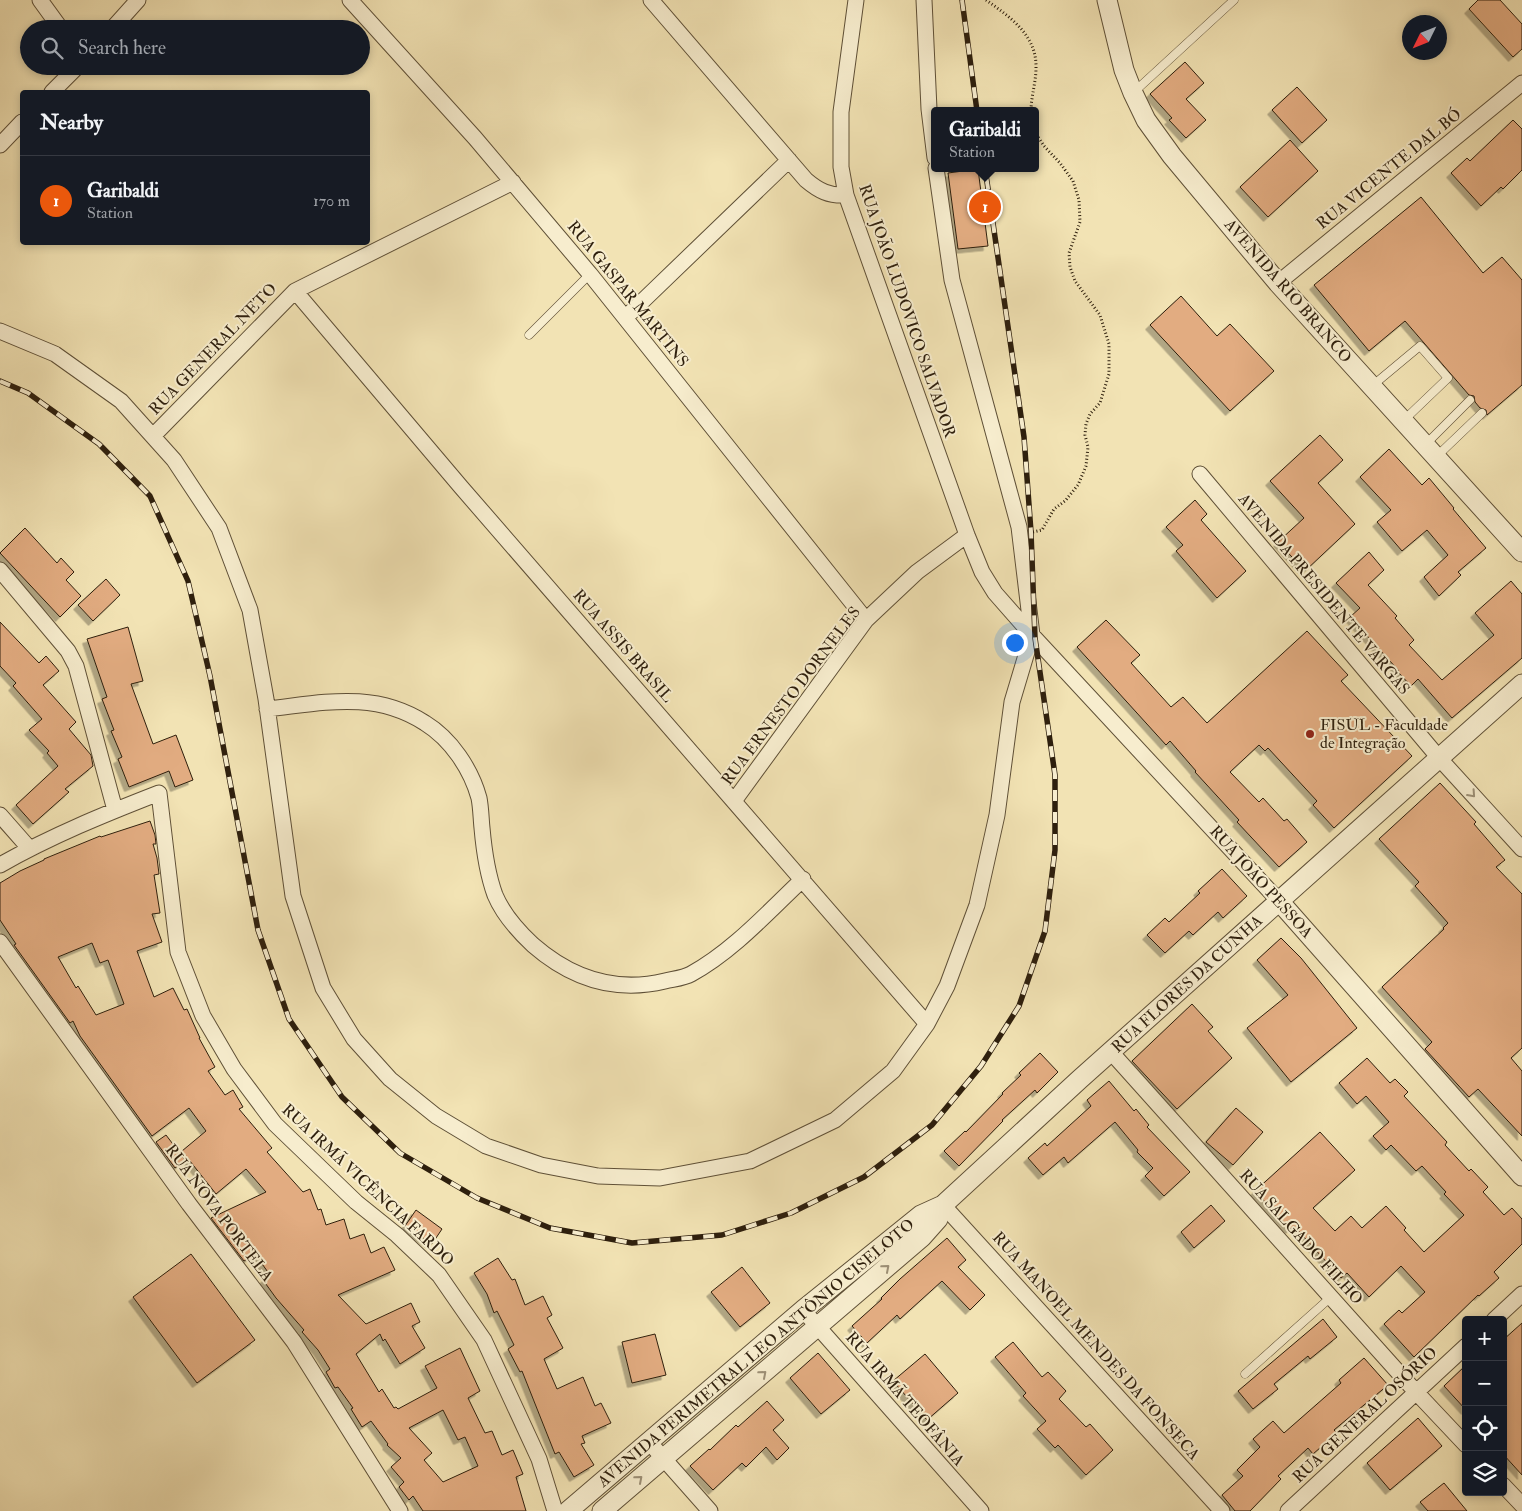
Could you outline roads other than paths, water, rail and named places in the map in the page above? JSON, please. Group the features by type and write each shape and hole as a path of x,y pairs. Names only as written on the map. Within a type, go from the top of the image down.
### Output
{"street":[{"path":"40,0 54,20"},
{"path":"120,20 138,0"},
{"name":"RUA GASPAR MARTINS","path":"350,0 368,20"},
{"path":"651,0 806,180 830,195 846,195"},
{"name":"RUA JOÃO LUDOVICO SALVADOR","path":"856,0 841,112 841,167 846,195 967,535 982,572 996,592"},
{"path":"924,0 931,125"},
{"name":"AVENIDA RIO BRANCO","path":"1107,0 1124,70 1133,93 1146,120 1172,156 1278,283 1522,552"},
{"name":"RUA GASPAR MARTINS","path":"370,22 513,182 590,274 866,620"},
{"path":"54,90 69,75"},
{"name":"RUA VICENTE DAL BÓ","path":"1278,283 1520,88"},
{"path":"0,145 20,124"},
{"path":"625,318 789,160"},
{"path":"0,331 55,354 121,401 174,460 219,528 250,610 267,709 293,896 323,988 354,1039 390,1080 436,1116 486,1146 541,1165 598,1176 660,1178 750,1160 835,1120 893,1071 927,1024 947,986 977,905 997,815 1012,702 1032,635 1020,528 952,280 937,172"},
{"name":"RUA GENERAL NETO","path":"153,436 295,291 513,182"},
{"name":"RUA ASSIS BRASIL","path":"295,291 461,487 804,879 927,1024"},
{"name":"AVENIDA PRESIDENTE VARGAS","path":"1200,474 1439,758 1522,849"},
{"name":"RUA ERNESTO DORNELES","path":"734,801 866,620 917,572 967,535"},
{"path":"0,570 68,652 76,666 115,810 29,848 0,865"},
{"name":"RUA JOÃO PESSOA","path":"996,592 1032,635 1279,901 1522,1176"},
{"name":"RUA FLORES DA CUNHA","path":"926,1221 938,1219 943,1205 1522,684"},
{"path":"267,709 345,700 370,701 398,710 425,723 449,743 466,768 479,799 486,868 496,897 516,930 549,959 575,975 609,984 647,985 689,975 724,952 804,879"},
{"name":"RUA IRMÃ VICÊNCIA FARDO","path":"115,810 159,793 178,952 203,1016 234,1069 275,1124 356,1202 397,1235 439,1275 484,1340 539,1459 555,1511"},
{"path":"0,815 29,848"},
{"name":"RUA NOVA PORTELA","path":"0,942 189,1204 294,1342 400,1511"},
{"name":"RUA SALGADO FILHO","path":"1111,1052 1462,1441"},
{"name":"RUA MANOEL MENDES DA FONSECA","path":"943,1205 1222,1511"},
{"name":"AVENIDA PERIMETRAL LEO ANTÔNIO CISELOTO","path":"568,1511 803,1310 926,1221"},
{"name":"AVENIDA PERIMETRAL LEO ANTÔNIO CISELOTO","path":"602,1511 818,1326 926,1221"},
{"path":"1498,1316 1522,1294"},
{"name":"RUA IRMÃ TEOFÂNIA","path":"803,1310 981,1511"},
{"name":"RUA GENERAL OSÓRIO","path":"1288,1511 1462,1350"},
{"path":"649,1442 710,1511"},
{"path":"1507,1489 1522,1505"}],"lane":[{"path":"1133,93 1234,0"},
{"path":"529,335 590,274"},
{"path":"1372,386 1420,346 1448,378 1404,421"},
{"path":"1430,451 1470,400"},
{"path":"1430,451 1482,413"},
{"path":"1245,1374 1331,1297"}],"railway":[{"path":"962,0 976,107"},
{"path":"0,381 28,393 99,444 150,496 188,581 210,676 258,930 289,1019 342,1097 400,1153 477,1198 550,1228 632,1243 722,1235 791,1213 864,1177 932,1125 981,1066 1019,1006 1045,931 1055,850 1055,775 1035,638 1031,532 1024,437 986,172"}],"place":[{"name":"Garibaldi","path":"985,207"},
{"name":"FISUL - Faculdade de Integração","path":"1310,734"}]}
